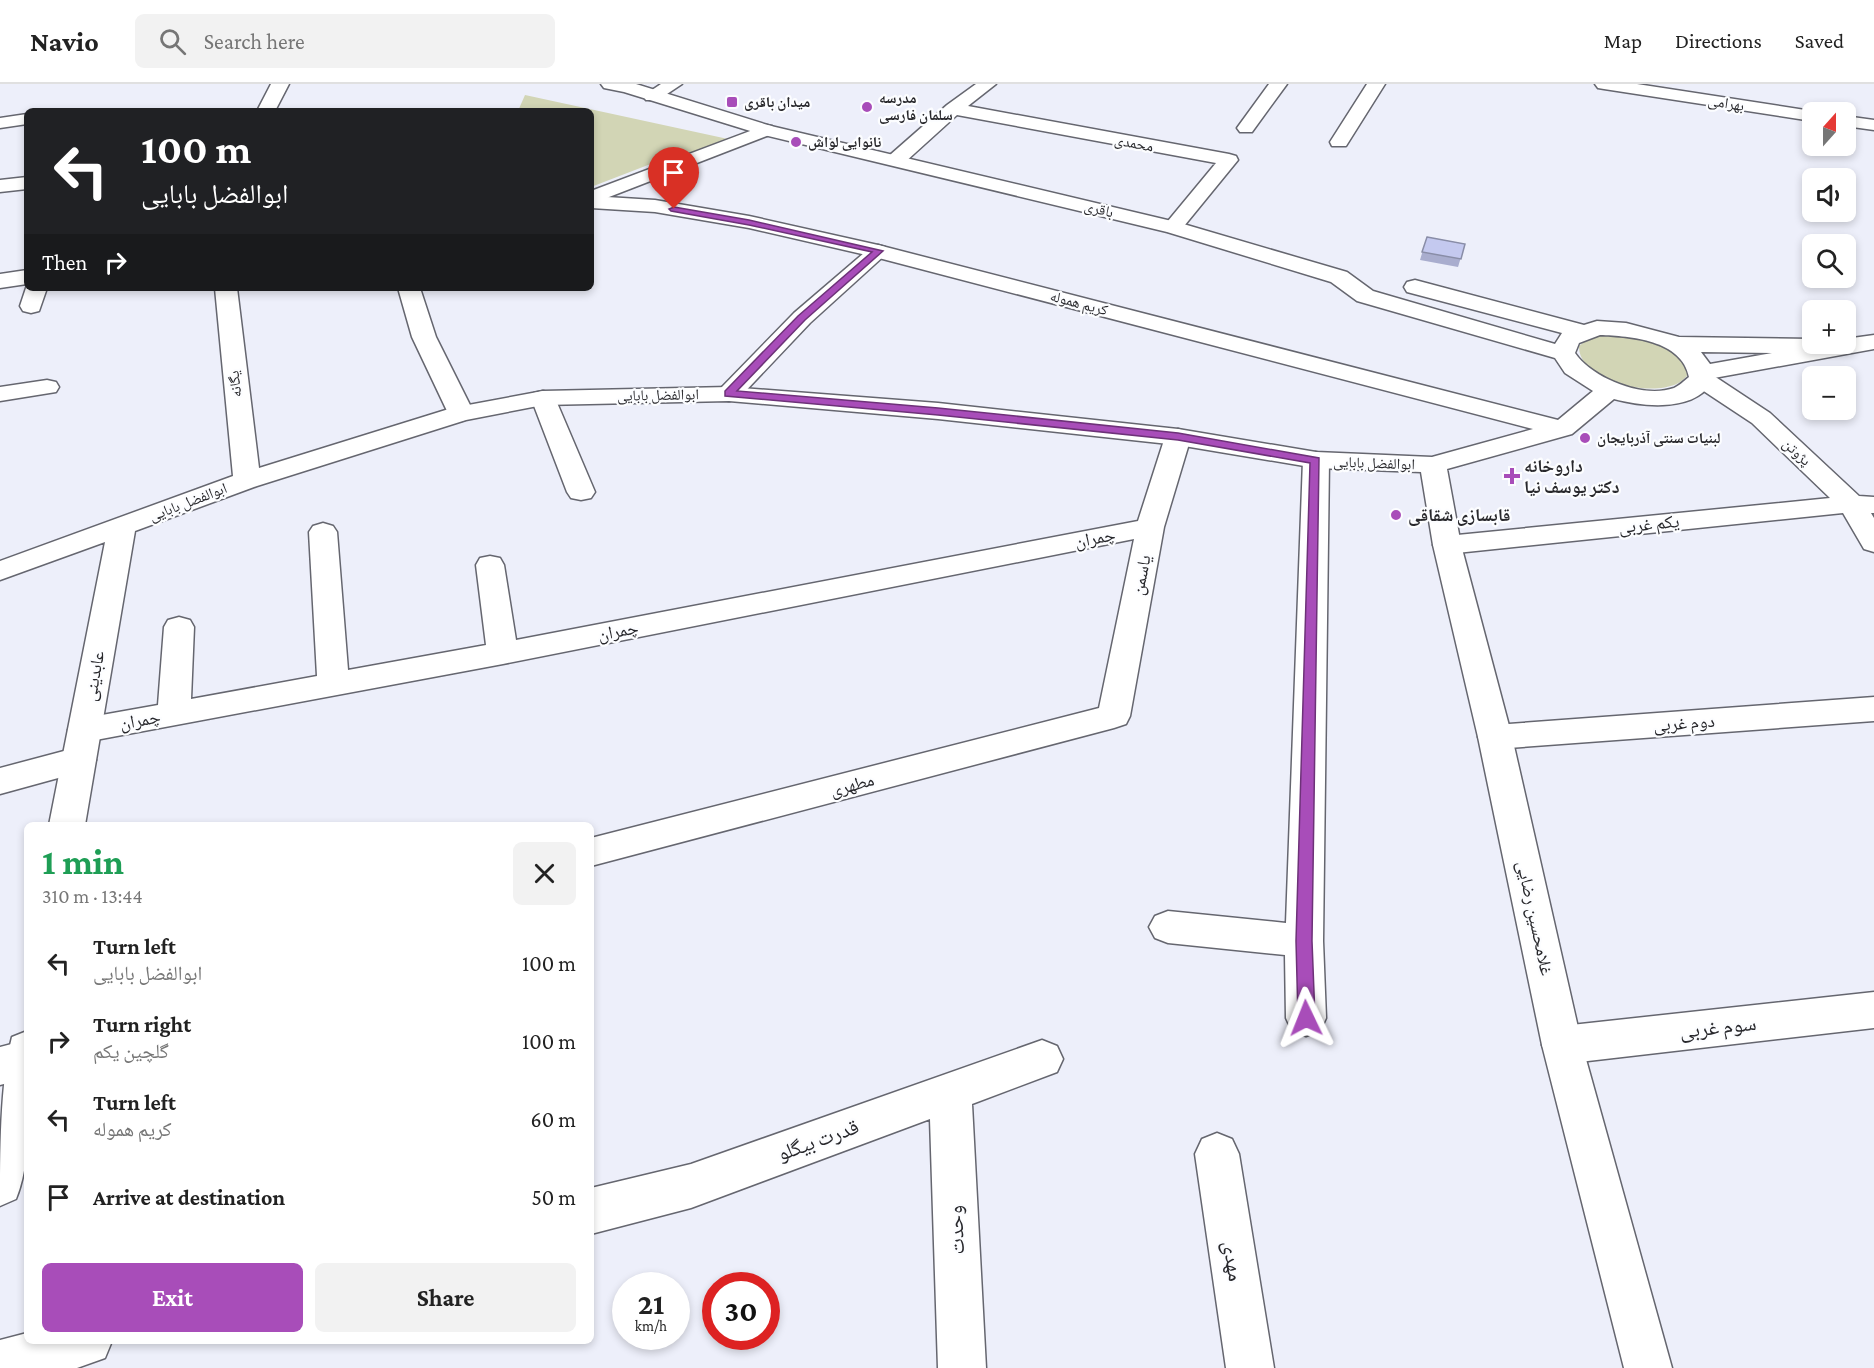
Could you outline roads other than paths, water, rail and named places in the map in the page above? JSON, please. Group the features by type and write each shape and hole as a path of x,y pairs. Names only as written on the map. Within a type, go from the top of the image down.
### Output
{"street":[{"path":"268,108 280,84"},
{"path":"652,96 673,84"},
{"path":"897,159 953,109 987,84"},
{"path":"1246,128 1278,84"},
{"path":"1339,142 1376,84"},
{"name":"بهرامی","path":"1604,84 1802,115"},
{"path":"1725,103 1726,84"},
{"name":"باقری","path":"621,85 765,129 1173,227 1339,278 1365,296 1562,353"},
{"name":"محمدی","path":"953,109 1229,160 1173,227"},
{"path":"0,123 24,119"},
{"path":"1856,123 1874,125"},
{"path":"594,199 765,129"},
{"path":"0,186 24,183"},
{"name":"کریم هموله","path":"594,200 655,206 749,222 878,251 1563,429"},
{"path":"729,394 802,318 878,251"},
{"path":"0,281 24,277"},
{"path":"1339,278 1390,281 1581,331"},
{"name":"یگانه","path":"226,291 247,480"},
{"path":"410,291 424,337 461,413"},
{"path":"1802,346 1674,344 1636,331 1597,328 1581,331 1570,337 1563,344 1562,353 1566,363 1576,373 1609,390 1639,396 1668,398 1695,390 1702,376 1808,354"},
{"path":"1856,345 1874,342"},
{"name":"پژوتن","path":"1674,344 1690,354 1700,366 1702,376 1761,418 1863,504 1874,543"},
{"path":"0,394 47,387"},
{"name":"ابوالفضل بابایی","path":"0,571 247,480 461,413 543,398 729,394 938,411 1178,437 1316,460 1433,465 1563,429 1609,390"},
{"path":"543,398 581,492"},
{"name":"یاسمن","path":"1114,716 1150,527 1178,437"},
{"path":"1306,1018 1304,941 1316,460"},
{"name":"غلامحسین رضایی","path":"1433,465 1447,545 1495,737 1562,1045 1648,1368"},
{"name":"یکم غربی","path":"1447,545 1863,504"},
{"name":"عابدینی","path":"68,822 122,527"},
{"name":"چمران","path":"0,781 82,745 174,714 503,653 1150,527"},
{"path":"323,532 333,685"},
{"path":"490,565 503,653"},
{"path":"174,714 179,627"},
{"name":"دوم غربی","path":"1495,737 1874,708"},
{"name":"مطهری","path":"594,851 1114,716"},
{"path":"1168,927 1304,941"},
{"name":"سوم غربی","path":"1562,1045 1874,1010"},
{"path":"0,1184 18,1058"},
{"name":"قدرت بیگلو","path":"594,1210 691,1186 1042,1059"},
{"name":"وحدت","path":"950,1091 962,1368"},
{"name":"مهدی","path":"1217,1154 1250,1368"},
{"path":"0,1364 77,1344"}],"place":[{"name":"میدان باقری","path":"732,102"},
{"name":"مدرسه سلمان فارسی","path":"867,107"},
{"name":"نانوایی لواش","path":"796,142"},
{"name":"لبنیات سنتی آذربایجان","path":"1585,438"},
{"name":"داروخانه دکتر یوسف نیا","path":"1512,476"},
{"name":"قابسازی شقاقی","path":"1396,515"}]}
